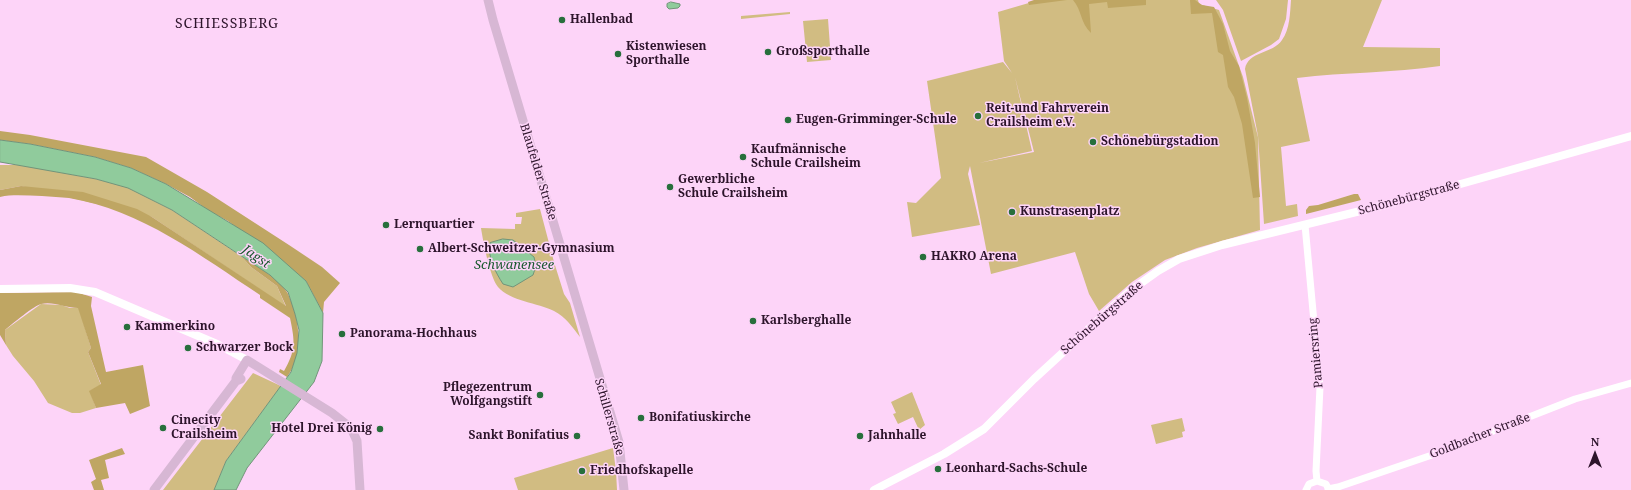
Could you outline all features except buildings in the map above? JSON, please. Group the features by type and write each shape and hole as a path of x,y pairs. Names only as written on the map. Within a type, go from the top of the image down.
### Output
{"main road":[{"name":"Blaufelder Straße","path":"488,0 588,344"},
{"name":"Schönebürgstraße","path":"874,490 944,454 984,429 1090,327 1130,291 1158,271 1179,259 1256,236 1392,203 1502,174 1631,136"},
{"path":"0,289 70,288 95,292 217,344 249,361 332,413 351,428 356,437 358,448 360,490"},
{"name":"Schillerstraße","path":"588,344 618,442 624,490"},
{"path":"154,490 236,381 240,380 249,361"}],"street":[{"name":"Pamiersring","path":"1305,224 1320,387 1316,471 1317,481"},
{"name":"Goldbacher Straße","path":"1317,481 1322,482 1329,489 1338,487 1432,455 1575,399 1631,383"},
{"path":"1306,490 1309,484 1317,481"}],"shaded area":[{"path":"1034,0 1067,0 1029,5 1028,2"},
{"name":"Schönebürgstadion","path":"1039,0 1198,0 1199,4 1219,10 1243,77 1258,137 1260,230 1197,248 1165,260 1132,282 1099,311 1089,294 1075,252 991,274 970,166 968,174 980,225 912,237 907,202 916,203 941,178 927,81 1003,62 1012,73 1004,61 998,12","holes":["1015,77 1034,152 979,163 1032,151"]},
{"path":"1073,0 1146,0 1146,5 1108,8 1107,2 1089,4 1091,33 1087,29"},
{"path":"1190,0 1195,0 1202,5 1214,7 1223,24 1230,51 1239,66 1247,98 1255,143 1260,197 1253,198 1242,124 1234,97 1228,87 1223,55 1218,52 1212,13 1191,14"},
{"path":"1216,0 1288,0 1286,19 1279,39 1241,61 1223,10"},
{"path":"1291,0 1382,0 1363,47 1440,48 1440,66 1297,78 1310,141 1281,147 1286,206 1297,204 1298,216 1264,224 1258,136 1245,69 1247,63 1251,59 1278,45 1285,36 1290,15"},
{"path":"790,12 790,14 741,19 741,16"},
{"path":"828,19 831,60 807,62 803,21"},
{"path":"0,131 30,135 146,157 207,192 289,245 322,267 340,283 324,302 323,313 306,281 228,221 209,211 190,197 131,168 95,157 30,144 0,140"},
{"path":"0,165 22,165 96,179 127,187 172,210 241,256 251,267 277,286 286,307 152,217 21,186 0,190"},
{"path":"21,186 83,192 137,209 152,217 286,306 277,286 251,267 241,256 266,272 287,292 297,321 298,350 296,360 287,377 279,372 280,369 284,371 291,357 293,333 290,318 260,298 260,295 193,250 146,224 121,213 95,204 69,198 21,195 0,197 0,190"},
{"path":"1358,194 1361,200 1306,214 1306,210 1309,206 1318,205"},
{"path":"540,209 564,294 570,303 580,337 568,322 558,313 517,299 503,292 498,287 492,275 481,228 515,229 515,224 521,224 522,217 516,217 516,213"},
{"path":"76,292 92,297 91,306 106,372 143,365 150,406 130,414 125,403 96,408 89,391 101,384 88,352 91,348 78,308 50,303 38,305 5,330 6,345 0,335 0,293"},
{"path":"41,304 79,308 91,348 88,352 101,385 90,391 96,408 80,413 72,413 48,403 34,381 13,356 6,345 5,330"},
{"path":"253,373 281,386 226,461 214,490 163,490"},
{"path":"912,392 925,425 919,430 913,417 898,424 893,414 896,413 891,402"},
{"path":"1182,418 1185,431 1182,432 1183,437 1156,444 1151,425"},
{"path":"122,448 125,454 105,460 109,478 101,480 104,490 94,490 91,482 96,479 89,460"},
{"path":"613,448 617,490 518,490 514,478"}],"water":[{"path":"671,2 680,4 680,6 678,8 669,9 667,4"},
{"name":"Jagst","path":"0,140 30,144 95,157 131,168 166,184 263,243 306,281 323,313 322,361 314,382 247,468 236,490 214,490 226,461 291,372 297,353 299,330 288,292 270,275 172,210 128,188 96,179 0,162"},
{"name":"Schwanensee","path":"503,239 513,240 534,257 536,266 533,275 513,287 503,284 491,259 489,248 490,243"}],"place":[{"name":"Hallenbad","path":"562,20"},
{"name":"Großsporthalle","path":"768,52"},
{"name":"Kistenwiesen Sporthalle","path":"618,54"},
{"name":"Reit-und Fahrverein Crailsheim e.V.","path":"978,116"},
{"name":"Eugen-Grimminger-Schule","path":"788,120"},
{"name":"Schönebürgstadion","path":"1093,142"},
{"name":"Kaufmännische Schule Crailsheim","path":"743,157"},
{"name":"Gewerbliche Schule Crailsheim","path":"670,187"},
{"name":"Kunstrasenplatz","path":"1012,212"},
{"name":"Lernquartier","path":"386,225"},
{"name":"Albert-Schweitzer-Gymnasium","path":"420,249"},
{"name":"HAKRO Arena","path":"923,257"},
{"name":"Karlsberghalle","path":"753,321"},
{"name":"Kammerkino","path":"127,327"},
{"name":"Panorama-Hochhaus","path":"342,334"},
{"name":"Schwarzer Bock","path":"188,348"},
{"name":"Pflegezentrum Wolfgangstift","path":"540,395"},
{"name":"Bonifatiuskirche","path":"641,418"},
{"name":"Cinecity Crailsheim","path":"163,428"},
{"name":"Hotel Drei König","path":"380,429"},
{"name":"Sankt Bonifatius","path":"577,436"},
{"name":"Jahnhalle","path":"860,436"},
{"name":"Leonhard-Sachs-Schule","path":"938,469"},
{"name":"Friedhofskapelle","path":"582,471"}],"district":[{"name":"SCHIESSBERG","path":"227,24"}]}
